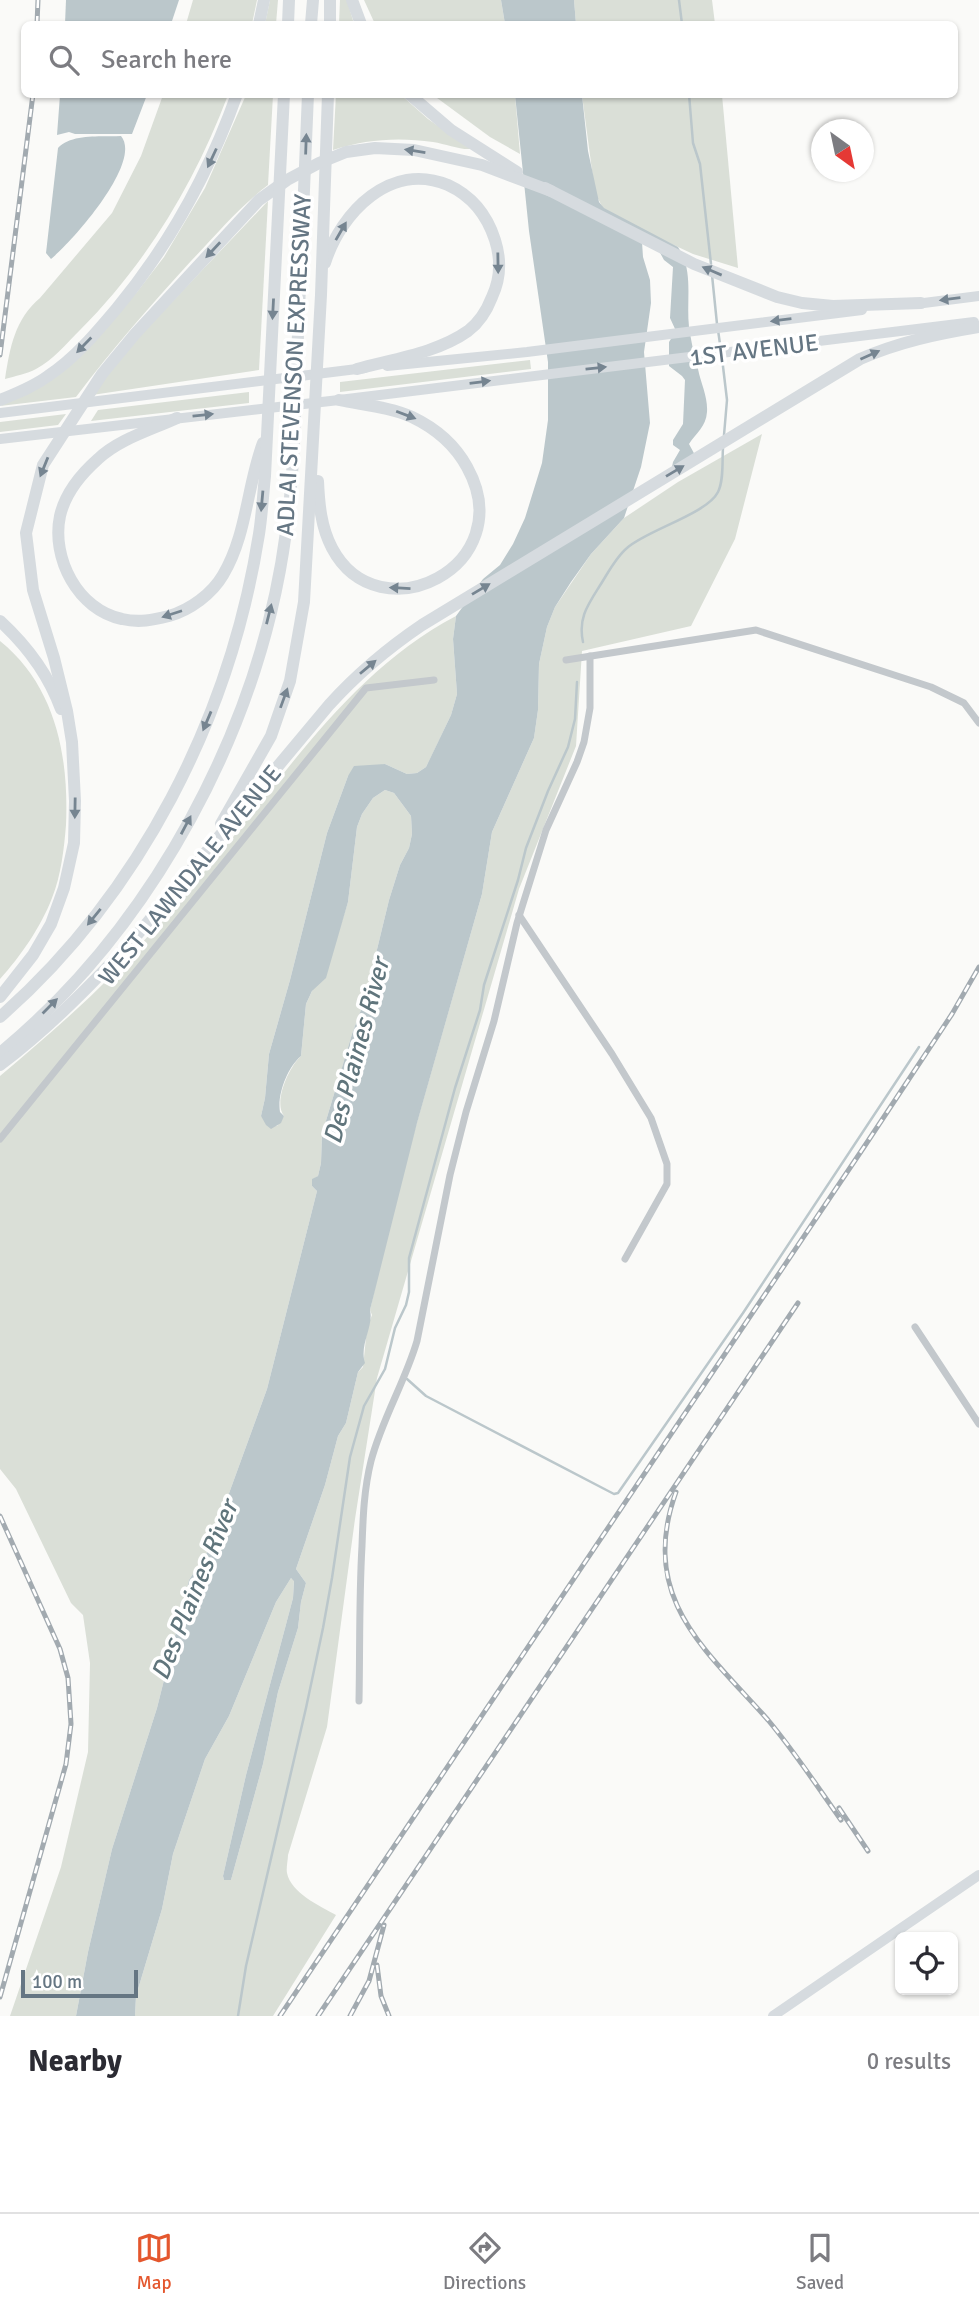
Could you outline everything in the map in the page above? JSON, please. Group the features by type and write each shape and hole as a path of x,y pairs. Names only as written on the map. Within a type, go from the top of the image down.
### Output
{"highway":[{"path":"260,21 264,0"},
{"path":"288,21 289,0"},
{"path":"312,21 313,0"},
{"path":"330,0 330,21"},
{"path":"352,0 360,21"},
{"path":"0,400 21,392 48,376 73,356 102,327 136,285 167,241 196,192 223,136 236,98"},
{"name":"ADLAI STEVENSON EXPRESSWAY","path":"0,1017 42,978 98,913 152,833 186,771 217,699 238,631 260,533 284,98"},
{"name":"ADLAI STEVENSON EXPRESSWAY","path":"0,1053 80,975 140,902 168,860 225,749 256,665 282,557 293,466 309,98"},
{"path":"194,866 271,736 290,681 304,603 321,295 328,98"},
{"path":"414,98 486,160 694,264 776,297 802,303 833,306 921,303"},
{"path":"0,997 33,955 51,924 64,888 74,843 74,771 67,711 33,590 26,533 43,465 116,356 259,200 300,173 346,152 375,148 407,149 486,160"},
{"path":"321,295 326,261 341,229 359,205 382,188 409,178 436,180 461,191 481,209 493,232 500,258 497,286 485,314 468,331 436,348 357,369"},
{"path":"0,1065 60,1014 100,975 349,682 399,641 850,365 900,342 979,324"},
{"path":"313,446 320,514 325,533 333,551 357,575 382,586 410,589 430,583 447,573 465,555 475,536 480,513 478,494 469,470 452,446 434,430 410,416 339,400"},
{"path":"177,418 119,444 99,458 76,482 60,515 58,544 66,572 78,590 97,608 120,619 147,622 181,612 206,595 223,575 237,544 254,466 267,433"},
{"path":"0,621 30,654 47,679 66,726 74,771"}],"main road":[{"name":"1ST AVENUE","path":"0,413 979,296"},
{"name":"1ST AVENUE","path":"0,439 979,324"},
{"path":"773,2016 979,1875"}],"street":[{"path":"566,660 756,630 931,687 964,704 979,723"},
{"path":"359,1701 363,1514 371,1461 384,1420 417,1341 450,1175 466,1112 495,1021 519,915 546,830 584,742 590,708 590,656"},
{"name":"WEST LAWNDALE AVENUE","path":"0,1139 366,688 434,680"},
{"path":"519,915 606,1044 651,1118 667,1164 667,1184 625,1259"},
{"path":"915,1327 979,1424"}],"shaded area":[{"path":"193,0 257,0 253,21 187,21"},
{"path":"270,0 278,0 276,21 266,21"},
{"path":"340,0 347,0 353,21 339,21"},
{"path":"364,0 501,0 504,21 374,21"},
{"path":"574,0 712,0 715,21 576,21"},
{"path":"162,98 227,98 184,190 148,249 127,277 65,346 48,361 32,371 5,379 19,324 112,213 141,156"},
{"path":"245,98 273,98 268,185 237,212 191,261 76,397 0,406 20,397 137,292 164,257 205,188"},
{"path":"336,98 404,98 428,119 471,149 395,139 358,143 333,150"},
{"path":"437,98 515,98 520,154 490,137"},
{"path":"582,98 722,98 738,268 693,254 640,229 603,208 595,193"},
{"path":"268,201 259,370 92,395 129,347"},
{"path":"530,360 531,369 340,392 340,382"},
{"path":"249,392 249,403 91,421 98,410"},
{"path":"66,414 58,425 0,432 0,422"},
{"path":"762,434 735,539 691,626 582,651 576,746 519,889 377,1378 327,1727 287,1866 290,1880 300,1893 336,1915 273,2016 135,2016 136,1996 162,1909 173,1854 205,1759 229,1716 276,1602 291,1578 294,1580 293,1598 246,1775 223,1876 224,1880 231,1880 263,1764 278,1692 298,1628 306,1583 296,1569 325,1485 338,1436 346,1423 358,1372 363,1367 367,1328 372,1315 370,1310 394,1203 482,894 492,832 534,738 538,710 539,664 547,627 555,607 591,554 624,518 678,482"},
{"path":"456,616 453,639 457,694 451,715 426,767 417,773 407,774 385,764 348,776 327,833 269,1054 261,1116 277,1126 284,1116 280,1102 284,1085 301,1056 306,1004 336,940 348,902 357,827 362,814 373,798 385,790 394,793 411,816 412,834 409,848 400,865 389,900 365,999 322,1134 321,1163 318,1176 312,1180 312,1186 317,1191 267,1389 208,1551 189,1580 157,1708 112,1849 76,2016 10,2016 61,1867 88,1752 90,1663 83,1615 71,1603 16,1489 0,1469 0,1076 72,1013 127,959 204,873 296,757 354,693 385,664 419,638"},
{"path":"0,641 19,659 34,679 55,724 65,774 66,825 58,881 52,898 29,941 0,979"}],"water":[{"path":"66,0 179,0 172,21 65,21"},
{"path":"501,0 574,0 576,21 504,21"},
{"path":"60,98 146,98 132,134 69,132 57,135"},
{"name":"Des Plaines River","path":"515,98 582,98 588,151 599,202 604,208 678,247 683,256 688,275 689,327 707,412 703,426 689,444 696,457 671,472 680,450 673,445 673,440 683,424 685,380 669,366 669,342 676,331 670,318 673,267 664,260 658,249 642,242 643,257 650,280 651,303 644,352 650,423 641,467 624,518 591,554 571,582 555,607 547,627 539,664 538,710 534,738 492,832 482,894 417,1123 370,1310 364,1349 365,1363 358,1372 346,1423 338,1436 325,1485 296,1569 306,1583 298,1628 278,1692 263,1764 231,1880 224,1880 223,1876 246,1775 293,1598 294,1581 291,1578 276,1602 229,1716 205,1759 173,1854 162,1909 136,1996 135,2016 76,2016 112,1849 157,1708 189,1580 208,1551 267,1389 317,1191 312,1186 312,1179 318,1176 321,1163 322,1134 365,999 389,900 400,865 409,848 412,834 411,816 394,793 385,790 373,798 362,814 357,827 348,902 326,978 312,991 306,1004 301,1056 287,1075 280,1098 280,1112 284,1116 281,1123 271,1129 261,1116 269,1054 327,833 354,766 385,764 407,774 417,773 426,767 451,715 457,694 453,639 456,616 483,579 500,565 513,544 525,518 542,463 548,420 548,362 529,231"},
{"path":"121,136 125,148 114,182 88,219 51,259 46,253 58,148 79,138"}],"waterway":[{"path":"679,0 682,21"},
{"path":"689,98 693,143 700,164 711,264"},
{"path":"712,275 717,324"},
{"path":"718,330 721,351"},
{"path":"722,358 727,400 724,435"},
{"path":"583,642 582,626 587,607 623,552 636,541 702,508 718,492 722,476 723,448"},
{"path":"238,2016 246,1966 323,1628 350,1457 364,1406 385,1369 395,1328 406,1305 409,1292 409,1258 455,1088 526,848 568,747 575,719 577,682"},
{"path":"407,1379 426,1396 614,1494 618,1493 743,1313 919,1047"}],"railway":[{"path":"37,21 38,0"},
{"path":"0,355 32,98"},
{"path":"280,2016 866,1144 952,1014 979,967"},
{"path":"318,2016 798,1303"},
{"path":"676,1492 666,1529 665,1562 672,1592 684,1619 701,1645 778,1732 841,1820"},
{"path":"0,1516 60,1649 68,1678 71,1724 66,1764 0,1997"},
{"path":"839,1808 868,1851"},
{"path":"350,2016 369,1981 384,1925"},
{"path":"377,1965 381,1996 389,2016"}]}
